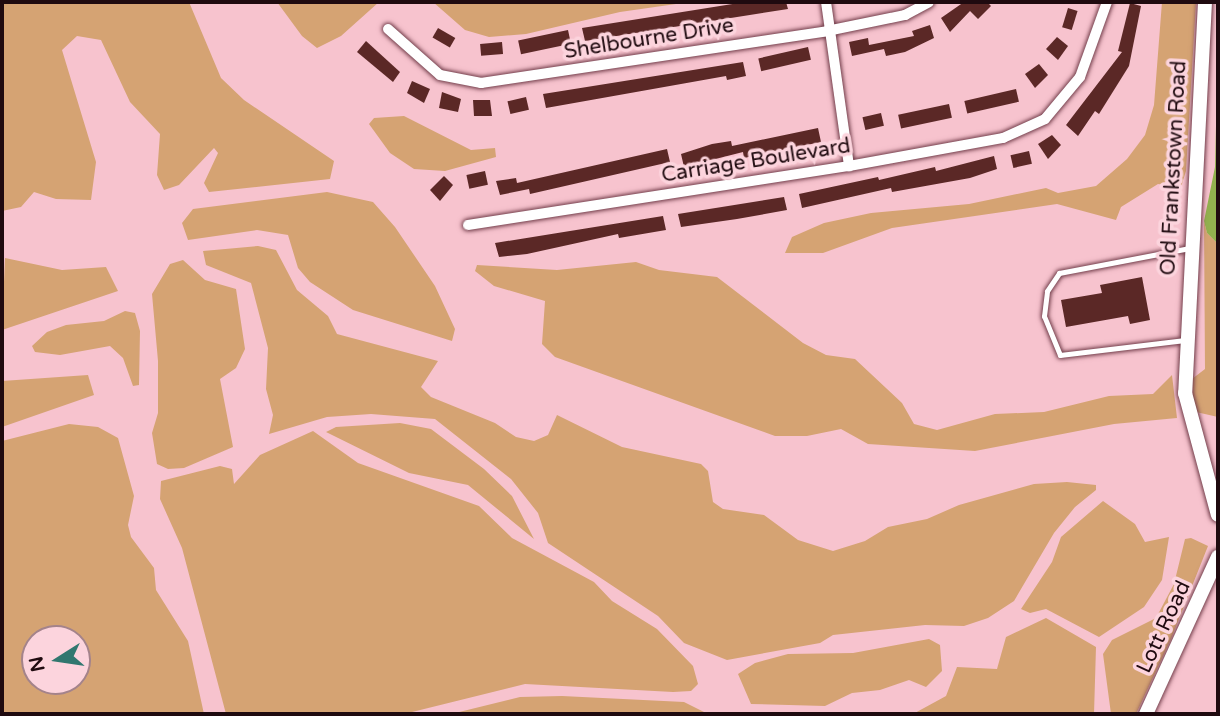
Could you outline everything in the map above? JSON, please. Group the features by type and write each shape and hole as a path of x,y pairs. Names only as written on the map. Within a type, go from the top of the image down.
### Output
{"street":[{"path":"826,2 827,32 849,166"},
{"name":"Shelbourne Drive","path":"388,29 440,75 481,83 827,32 905,15 929,2"},
{"name":"Carriage Boulevard","path":"468,225 849,166 1003,138 1045,119 1080,77 1107,2"},
{"name":"Old Frankstown Road","path":"1185,338 1205,2"},
{"path":"1185,338 1190,422 1218,515"},
{"name":"Lott Road","path":"1146,714 1218,556"}],"lane":[{"path":"1185,338 1060,355 1044,316 1047,291 1059,273 1190,248"}],"shaded area":[{"path":"2,2 189,2 221,78 244,100 334,161 330,179 209,192 204,183 218,153 214,148 179,185 164,190 157,175 160,134 130,102 101,40 77,36 62,50 96,162 91,200 56,199 34,192 21,207 2,211"},
{"path":"277,2 379,2 341,36 317,48 302,36"},
{"path":"433,2 690,2 620,12 526,34 489,37 465,30"},
{"path":"1162,2 1196,2 1186,171 1181,187 1158,184 1121,207 1116,220 1057,204 892,228 823,253 785,253 792,237 824,223 871,213 969,204 1046,188 1058,193 1096,186 1127,159 1145,135 1154,105"},
{"path":"1218,43 1218,244 1207,233 1204,221 1215,167"},
{"path":"404,116 471,150 495,148 496,157 445,171 414,169 390,153 369,124 374,118"},
{"path":"327,192 373,202 395,227 435,286 455,329 452,341 353,310 310,282 298,268 288,235 257,230 188,240 182,223 193,209"},
{"path":"1204,221 1207,233 1218,244 1218,417 1196,412 1193,397 1192,379 1205,369"},
{"path":"258,246 276,250 297,290 328,316 337,334 438,361 421,387 431,397 495,423 516,437 534,441 548,435 557,415 622,447 701,464 708,471 713,502 723,509 764,515 798,540 833,551 865,541 888,527 927,519 959,505 1034,484 1067,482 1096,485 1096,490 1075,507 1054,533 1014,601 988,618 964,626 925,625 833,635 820,643 727,660 684,643 658,616 548,543 538,513 511,479 435,419 371,414 327,417 269,434 273,415 266,389 268,348 251,283 206,265 203,251"},
{"path":"5,258 62,270 106,267 118,291 2,330"},
{"path":"183,260 205,280 236,289 245,349 236,368 220,379 233,447 184,468 168,469 157,464 152,433 158,413 158,361 152,294 170,264"},
{"path":"636,262 659,270 717,277 803,343 826,355 855,359 902,403 914,424 937,430 995,414 1044,412 1109,396 1153,394 1172,375 1177,418 1114,424 975,451 868,444 841,429 807,436 775,436 555,357 542,344 545,301 494,286 475,271 477,265 557,270"},
{"path":"125,311 135,313 140,331 139,385 133,386 123,358 110,346 60,355 35,352 32,346 47,332 66,325 104,321"},
{"path":"88,375 94,395 2,427 2,381"},
{"path":"400,423 431,429 484,469 512,496 534,539 468,485 409,473 326,432 336,427"},
{"path":"69,424 98,427 118,438 134,496 128,525 131,537 154,568 156,590 188,641 204,714 2,714 2,441"},
{"path":"313,431 358,463 479,506 512,538 594,582 612,601 657,629 693,666 698,684 691,691 673,692 525,684 404,714 226,714 182,548 160,499 161,481 220,466 232,469 234,484 260,455"},
{"path":"1103,501 1135,524 1145,542 1169,537 1162,580 1144,607 1099,637 1046,609 1030,613 1021,609 1052,562 1061,537"},
{"path":"1191,538 1208,546 1171,639 1136,714 1111,714 1103,654 1112,640 1156,618 1174,584 1185,539"},
{"path":"1046,618 1096,647 1094,714 913,714 946,696 957,667 997,669 1006,637"},
{"path":"929,639 940,645 942,671 926,687 909,680 880,690 852,693 825,706 751,704 738,674 755,663 788,654 853,653"},
{"path":"562,696 684,702 708,714 451,714 520,697"}],"building":[{"path":"745,2 786,2 788,9 585,41 582,28"},
{"path":"964,2 987,2 991,6 978,19 970,11 950,32 941,18"},
{"path":"1130,3 1141,6 1129,66 1099,114 1095,111 1078,136 1066,125 1122,52 1118,51"},
{"path":"1068,8 1078,11 1072,30 1062,27"},
{"path":"930,25 934,38 905,52 886,56 884,49 852,56 849,42 868,38 869,45 914,36 912,31"},
{"path":"438,28 455,38 450,48 432,38"},
{"path":"568,30 571,44 521,54 518,41"},
{"path":"1057,37 1068,46 1058,60 1046,49"},
{"path":"366,41 400,72 393,82 357,52"},
{"path":"502,42 503,54 481,56 480,44"},
{"path":"808,47 811,60 761,71 758,58"},
{"path":"743,62 746,76 727,80 726,76 546,108 543,94"},
{"path":"1039,64 1048,75 1035,88 1025,74"},
{"path":"412,81 430,89 424,103 407,93"},
{"path":"1016,89 1019,102 967,114 964,101"},
{"path":"442,92 461,99 458,112 439,108"},
{"path":"526,97 529,110 510,114 507,101"},
{"path":"473,100 490,100 492,116 474,116"},
{"path":"949,104 952,118 901,129 898,115"},
{"path":"881,113 884,126 865,130 862,117"},
{"path":"818,128 821,142 744,158 743,152 684,167 681,154 712,144 731,141 732,146"},
{"path":"1052,135 1061,145 1048,159 1038,144"},
{"path":"667,149 670,162 530,194 529,189 500,195 496,181 516,178 517,183"},
{"path":"1029,151 1032,164 1013,168 1010,155"},
{"path":"994,156 997,169 970,178 892,192 891,188 802,208 799,194 935,167 936,171"},
{"path":"485,171 488,185 469,189 466,175"},
{"path":"444,176 453,185 440,201 430,190"},
{"path":"784,197 787,210 737,219 681,227 678,214"},
{"path":"663,216 666,230 619,238 618,234 527,254 499,257 495,243"},
{"path":"1142,277 1150,320 1130,324 1128,316 1066,327 1061,300 1102,293 1100,285"}]}
